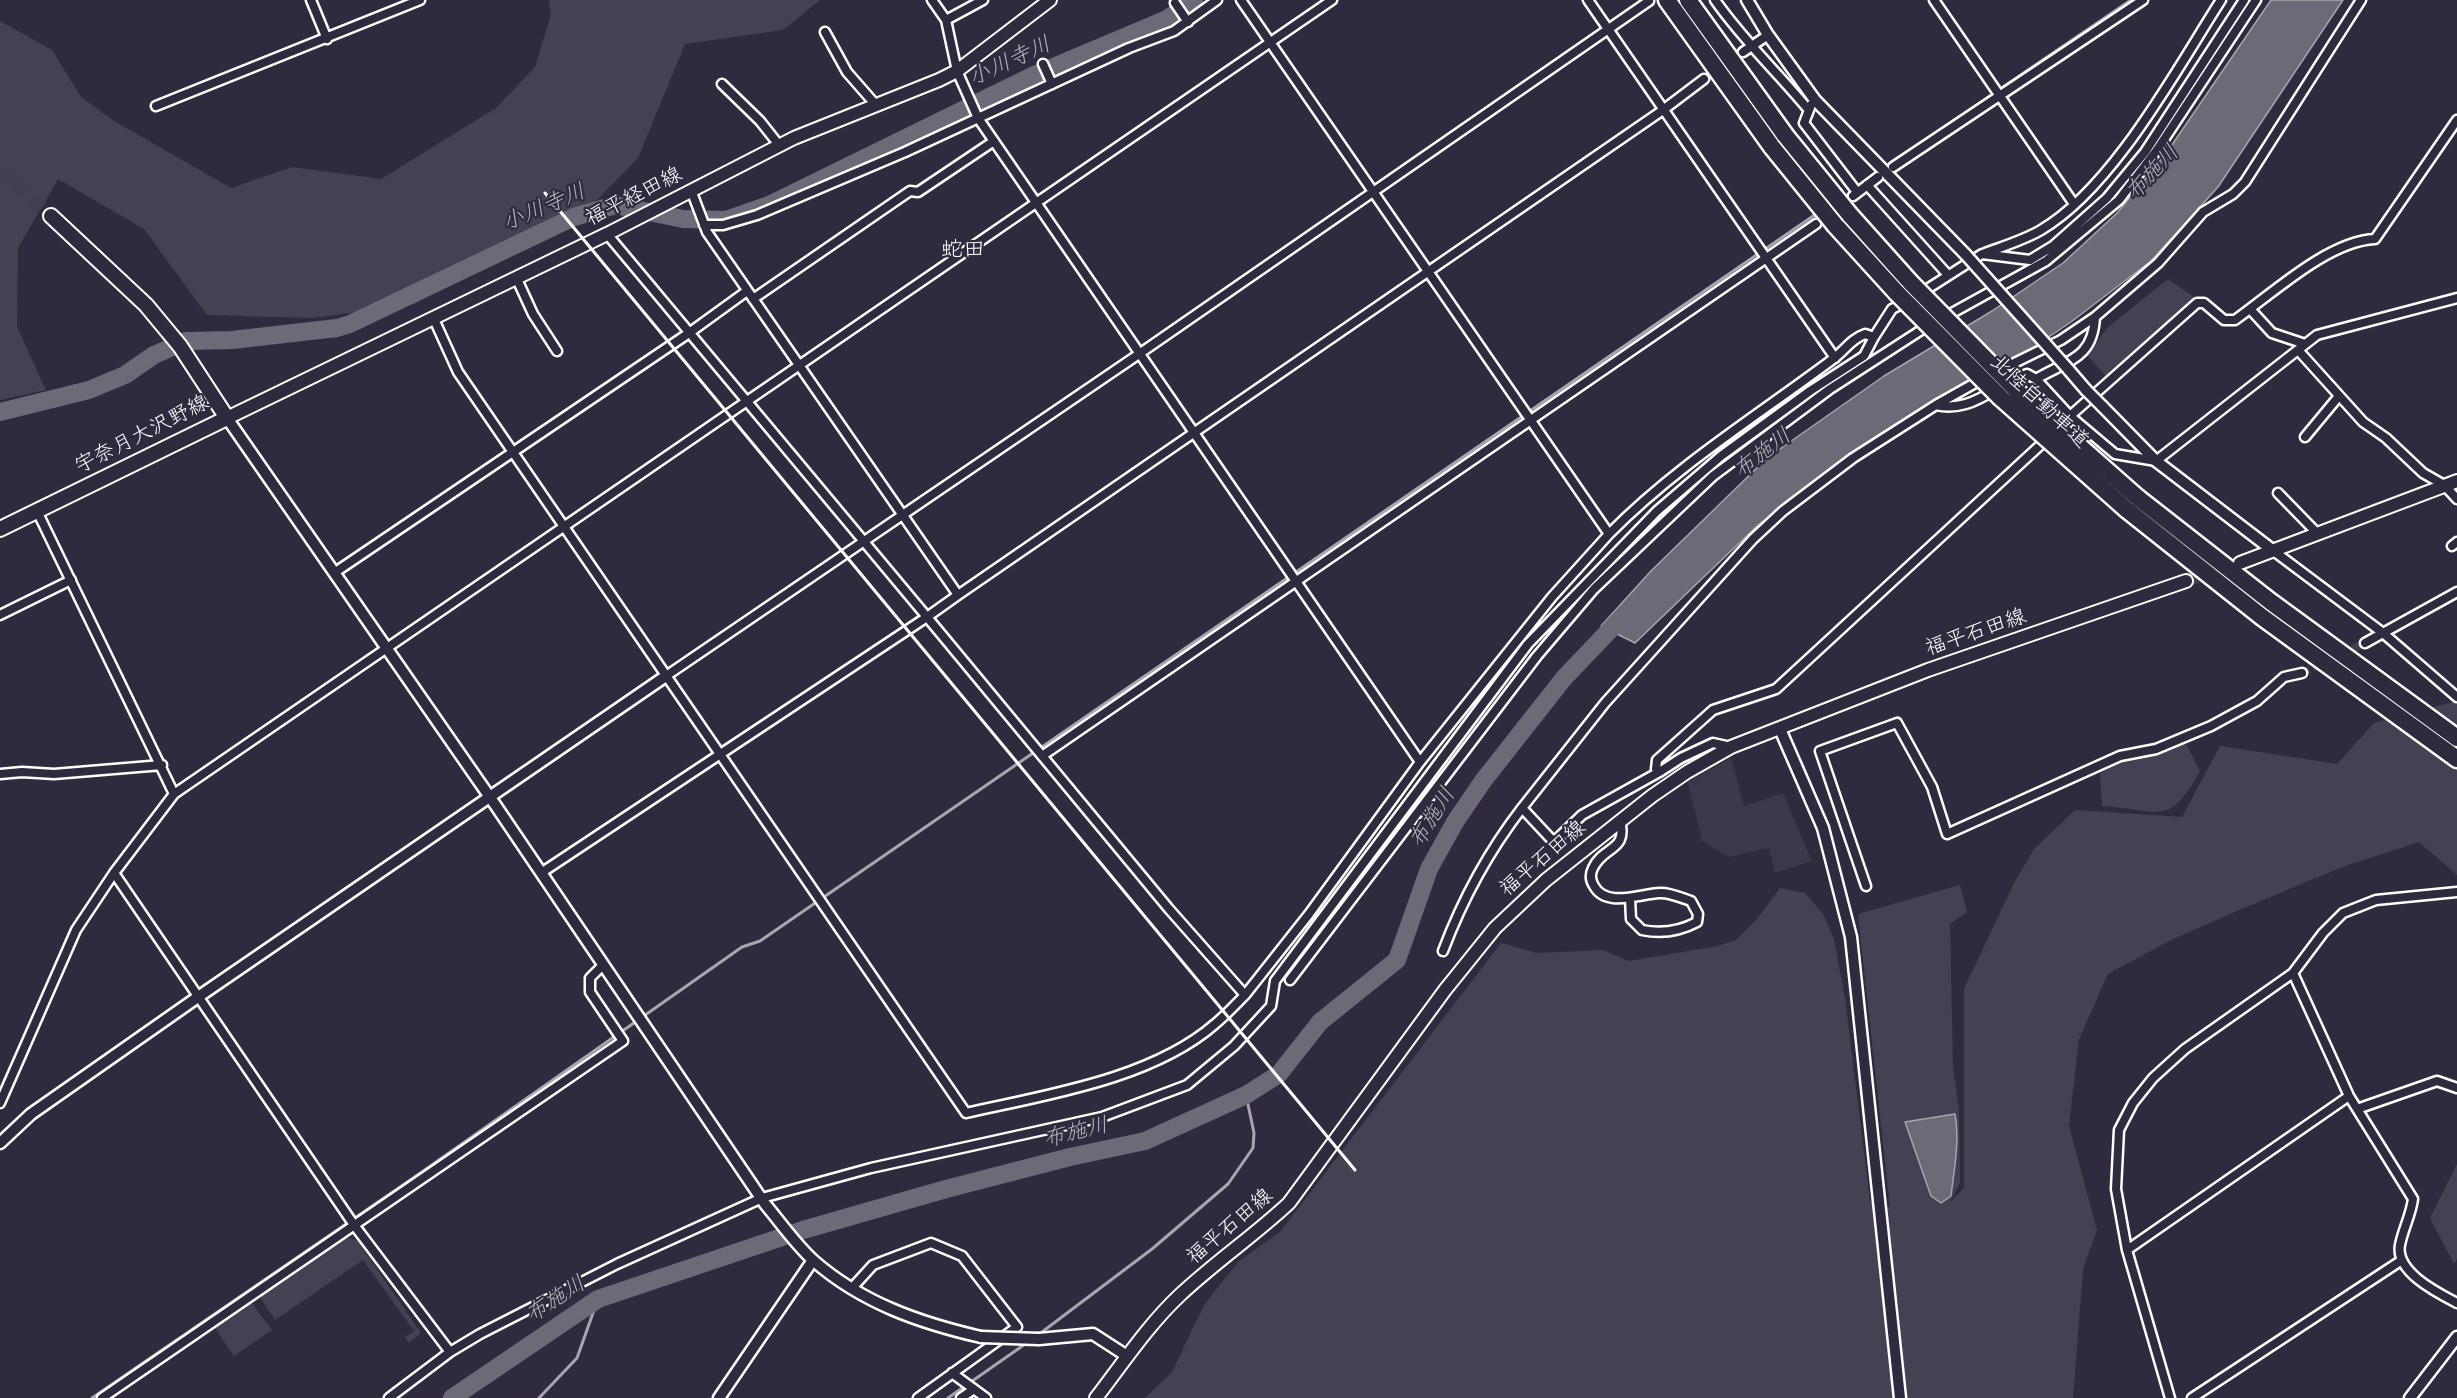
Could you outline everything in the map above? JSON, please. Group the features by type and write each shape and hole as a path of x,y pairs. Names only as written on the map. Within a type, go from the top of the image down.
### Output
{"highway":[{"name":"北陸自動車道","path":"1667,0 1772,147 1835,225 2019,393 2132,504 2262,617 2457,759"},
{"name":"北陸自動車道","path":"1688,0 1785,135 1850,215 1903,287"},
{"name":"北陸自動車道","path":"2132,504 2457,738"}],"main road":[{"name":"福平経田線","path":"227,418 607,234 779,145 875,104 939,80 957,70 1050,0"},
{"name":"宇奈月大沢野線","path":"0,529 227,418 180,346 146,305 51,216"},
{"path":"2240,563 2271,549 2457,481"},
{"name":"福平石田線","path":"1096,1398 1178,1297 1220,1258 1264,1226 1289,1203 1446,990 1495,928 1537,887 1620,820 1687,772 1731,747 1928,670 2186,581"}],"street":[{"path":"311,0 327,39"},
{"path":"156,106 420,0"},
{"path":"932,0 946,21 957,70 978,118 1420,762"},
{"path":"946,21 983,0"},
{"path":"704,225 723,225 757,215 978,118 1129,48 1174,31 1217,0"},
{"path":"1241,0 1609,534"},
{"path":"0,1103 76,930 114,873 174,794 1332,0"},
{"path":"1588,0 1835,358"},
{"path":"1715,0 1736,30 1754,45 1811,104 1966,255 2086,390 2156,460 2383,633 2457,697"},
{"path":"1747,0 1811,104"},
{"path":"1934,0 2074,204"},
{"path":"1893,167 2143,0"},
{"path":"389,1398 450,1353 617,1264 764,1201 871,1168 1102,1117 1187,1085 1234,1046 1271,1006 1275,981 1528,644 1657,511 1721,456 1810,391 1864,356 1892,309 1982,254 2041,230 2074,204 2119,157 2221,0"},
{"path":"1982,254 2030,260 2053,246 2107,198 2145,152 2244,0"},
{"path":"1290,980 1537,656 1594,589 1713,476 1773,429 1915,334 2046,261 2119,200 2157,150 2256,0"},
{"path":"1443,951 1472,883 1498,839 1605,703 1753,539 1782,511 1853,458 1935,405 2061,340 2095,317 2158,263 2203,212 2233,194 2245,182 2361,0"},
{"path":"0,1143 31,1114 198,997 1139,354 1649,1"},
{"path":"1176,3 1188,22"},
{"path":"825,32 847,72 875,104"},
{"path":"1743,52 1768,35"},
{"path":"1042,64 1052,84"},
{"path":"541,873 927,617 1663,110 1704,79"},
{"path":"722,84 760,122 779,145"},
{"path":"1811,104 1804,123 1855,194 1878,177"},
{"path":"1661,771 1656,769 1658,760 1713,710 1776,689 2070,416 2197,303 2204,303 2224,320 2235,320 2326,255 2363,239 2375,239 2457,120"},
{"path":"753,299 910,191 918,192 994,141"},
{"path":"1867,185 1948,275"},
{"path":"686,193 747,291 958,595"},
{"path":"1042,756 1767,260 1816,224"},
{"path":"607,234 1169,909 1245,995"},
{"path":"516,277 533,314 557,351"},
{"path":"334,573 689,333 747,291"},
{"path":"1935,405 1950,408 1964,405 2020,375 2027,374 2036,379 2070,416 2115,454 2156,460 2317,335 2457,298"},
{"path":"2250,309 2272,333 2301,347 2339,396 2363,422 2386,438 2423,473 2444,485 2457,499"},
{"path":"433,317 458,372 966,1113 1074,1089 1151,1062 1214,1025 1245,995 1309,914 1420,762 1552,597 1609,534 1639,503 1737,426 1835,358 1853,338 1865,333 1874,337"},
{"path":"2036,379 2086,350 2092,340 2095,317"},
{"path":"2305,437 2339,396"},
{"path":"227,418 490,797 764,1201 813,1260 867,1299 924,1324 981,1337 1039,1339 1093,1334 1128,1356"},
{"path":"2278,493 2316,532"},
{"path":"37,511 162,765 174,794"},
{"path":"0,615 71,580"},
{"path":"2365,643 2457,592"},
{"path":"1866,886 1820,751 1897,723 1932,787 1947,834 2120,756 2156,749 2211,726 2258,702 2284,676 2302,673"},
{"path":"1780,729 1823,828 1851,937 1900,1398"},
{"path":"1522,808 1551,839 1556,840 1582,815 1681,758 1713,743 1731,747"},
{"path":"0,774 22,772 54,774 162,765"},
{"path":"1620,820 1624,835 1591,870 1591,882 1597,892 1608,896 1630,898 1661,892 1678,897 1691,901 1698,914 1697,922 1669,931 1654,933 1642,930 1631,919 1630,898"},
{"path":"114,873 354,1225 450,1353"},
{"path":"2170,1398 2127,1250 2116,1189 2119,1130 2133,1103 2153,1078 2185,1048 2293,973 2323,933 2343,913 2359,904 2376,900 2457,892"},
{"path":"102,1398 623,1041 590,992 590,978 603,965"},
{"path":"2293,973 2349,1096 2413,1199 2411,1215 2399,1247 2402,1260 2420,1282 2457,1303"},
{"path":"2357,1109 2437,1081 2457,1088"},
{"path":"2127,1250 2349,1096"},
{"path":"852,1288 873,1265 931,1243 962,1256 1017,1327 918,1398"},
{"path":"719,1398 813,1260"},
{"path":"2192,1398 2402,1260"},
{"path":"2410,1398 2457,1337"},
{"path":"952,1373 986,1398"},
{"path":"961,1398 974,1389"}],"shaded area":[{"path":"549,0 820,0 783,30 685,44 638,158 598,199 502,257 414,304 313,318 207,315 144,229 58,179 18,248 17,327 46,390 0,400 0,21 52,50 81,97 114,121 231,188 292,167 381,179 496,108 535,67 551,15"},
{"path":"2168,279 2197,299 2106,376 2088,356 2107,328"},
{"path":"2457,701 2457,875 2419,842 2342,867 2246,907 2169,941 2108,974 2079,1039 2069,1126 2097,1230 2083,1269 2073,1398 1145,1398 1172,1372 1204,1305 1238,1262 1280,1232 1501,943 1537,953 1603,950 1629,961 1718,946 1736,940 1758,918 1780,888 1805,893 1823,914 1834,939 1845,998 1870,1201 1890,1207 1858,914 1960,885 1967,912 1950,924 1953,1067 1959,1109 1960,1183 1950,1202 1964,1188 1964,989 2014,883 2034,849 2075,810 2182,817 2220,746 2337,764 2374,723"},
{"path":"2185,742 2200,771 2189,789 2170,808 2150,812 2102,806 2100,773 2127,760"},
{"path":"1731,758 1744,806 1783,793 1812,861 1775,873 1769,848 1728,857 1702,841 1688,782"},
{"path":"2457,1164 2457,1259 2454,1264 2430,1218"},
{"path":"347,1238 357,1240 421,1333 409,1343 405,1337 414,1331 363,1260 275,1320 260,1297"},
{"path":"251,1302 272,1330 234,1356 214,1327"}],"water":[{"path":"2271,0 2343,0 2218,187 2151,261 2071,322 1955,400 1880,435 1758,525 1635,643 1601,626 1651,571 1767,458 1884,376 1992,311 2063,263 2117,213 2165,155"},
{"path":"1955,1114 1957,1145 1951,1196 1941,1203 1931,1196 1905,1122"}],"waterway":[{"name":"小川寺川","path":"0,412 89,390 125,375 154,355 186,341 232,340 337,328 350,324 574,217 615,205 683,219 726,220 769,205 1032,76 1167,19 1194,0"},
{"path":"2003,87 2131,0"},
{"path":"1890,164 1990,96"},
{"path":"1861,184 1875,174"},
{"path":"92,1398 419,1174 742,947 760,941 1819,212"},
{"name":"布施川","path":"452,1398 598,1299 803,1230 946,1189 1070,1157 1145,1141 1246,1095 1279,1074 1320,1022 1397,960 1429,869 1455,822 1483,781 1564,678 1627,612"},
{"path":"1038,1335 1152,1249 1228,1184 1253,1148 1254,1133 1246,1095"},
{"path":"539,1398 577,1358 598,1299"},
{"path":"948,1398 1028,1342"}],"tunnel":[{"path":"0,171 51,216"},
{"path":"2186,581 2233,565"},
{"path":"2341,654 2365,643"},
{"path":"2302,673 2324,662"}],"railway":[{"path":"545,193 1355,1170"}],"district":[{"name":"蛇田","path":"963,250"}]}
